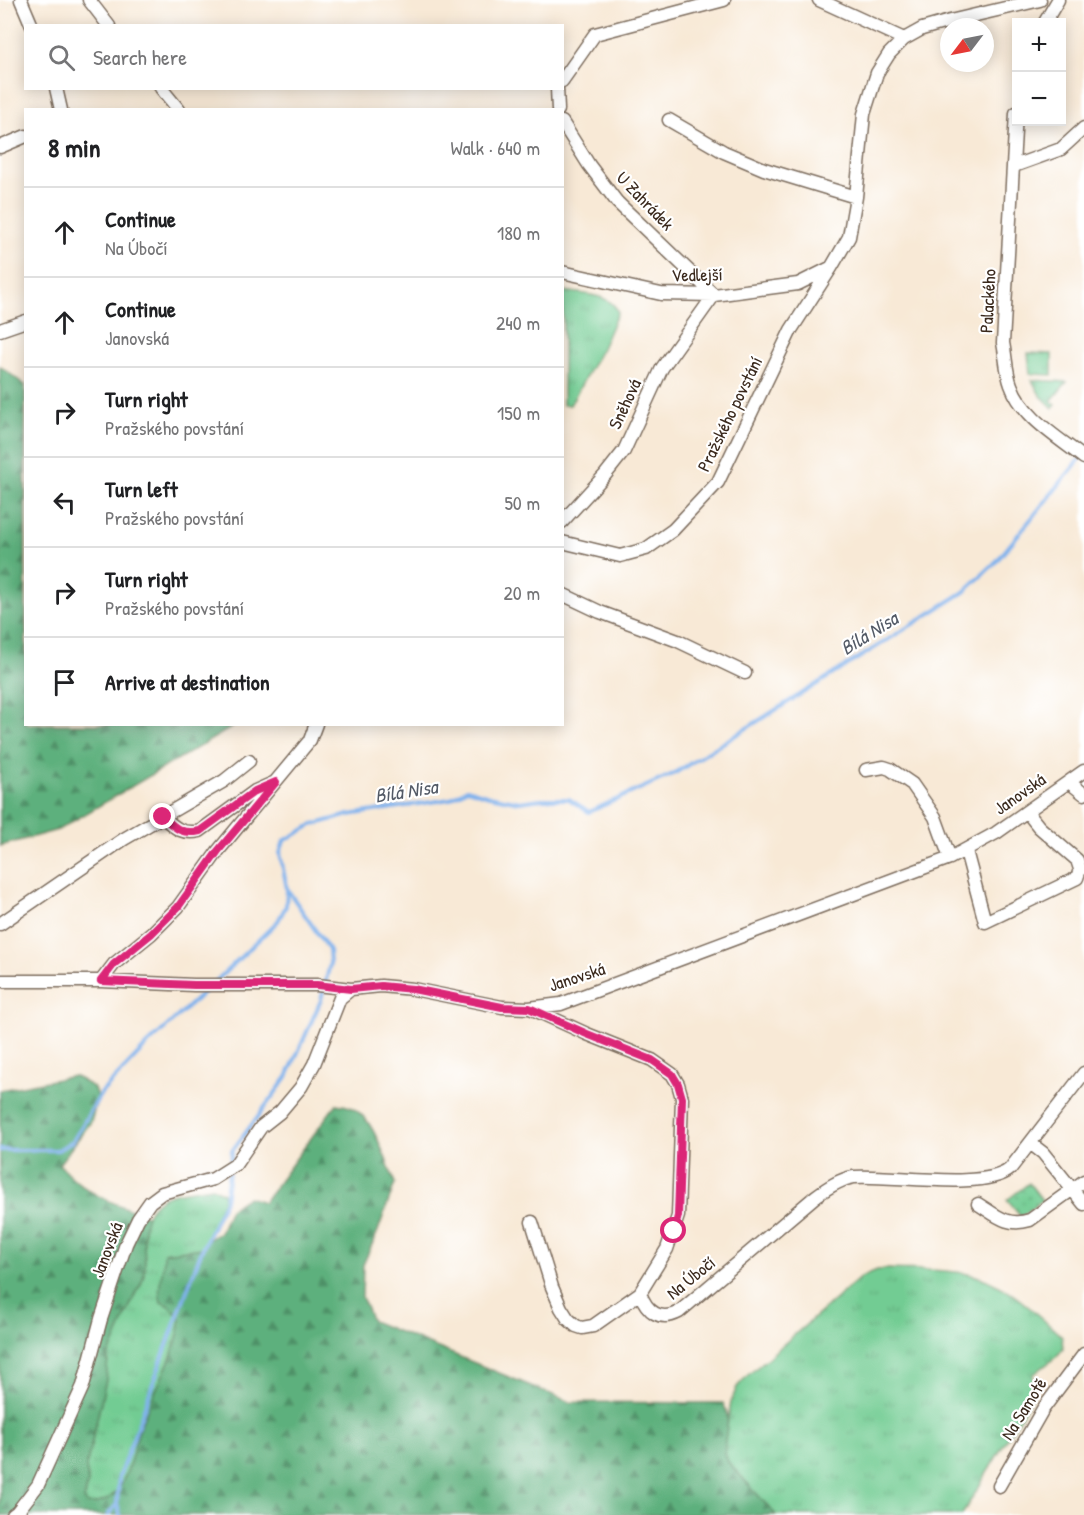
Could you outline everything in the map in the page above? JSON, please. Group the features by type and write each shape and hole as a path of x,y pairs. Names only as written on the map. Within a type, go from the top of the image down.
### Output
{"street":[{"path":"21,0 31,24"},
{"path":"89,0 107,24"},
{"path":"564,78 596,34 724,0"},
{"path":"819,0 904,39"},
{"name":"Pražského povstání","path":"564,542 620,556 646,549 673,530 718,482 791,330 849,237 856,197 864,114 877,73 889,54 904,39 922,29 1040,0"},
{"path":"1047,18 1058,0"},
{"path":"56,90 61,108"},
{"path":"163,90 177,108"},
{"path":"557,90 558,108"},
{"path":"669,120 724,152 764,169 856,197"},
{"name":"U Zahrádek","path":"564,125 589,165 617,202 714,295"},
{"name":"Palackého","path":"1016,126 1003,343 1007,368 1014,391 1027,411 1084,458"},
{"path":"1014,166 1061,149 1084,128"},
{"path":"0,147 24,137"},
{"name":"Vedlejší","path":"564,272 661,294 714,295 798,284 831,268"},
{"name":"Sněhová","path":"564,520 624,451 662,368 714,295"},
{"path":"0,330 24,322"},
{"path":"564,595 600,612 678,641 745,673"},
{"path":"101,981 114,964 151,934 178,907 218,851 310,740 315,726"},
{"path":"0,924 124,838 224,781 249,761"},
{"path":"866,770 884,767 912,784 935,817 950,858"},
{"name":"Janovská","path":"0,981 101,981 232,986 317,985 345,988 381,986 413,989 502,1007 529,1008 561,1004 966,851 1027,812 1084,771"},
{"path":"163,817 176,828 190,833 200,831 255,791 276,782"},
{"path":"1069,782 1084,794"},
{"path":"966,851 985,922 1077,878 1080,869 1077,860 1039,827 1027,812"},
{"name":"Janovská","path":"13,1515 18,1512 38,1485 83,1386 101,1320 126,1244 138,1219 150,1202 162,1193 213,1179 235,1165 261,1127 294,1098 314,1064 345,988"},
{"name":"Na Úbočí","path":"529,1008 652,1060 672,1074 678,1084 682,1098 678,1216 667,1249 640,1293 647,1308 654,1314 671,1316 679,1312 831,1185 852,1177 968,1180 1000,1176 1010,1169 1084,1073"},
{"path":"1030,1143 1043,1153 1084,1204"},
{"path":"978,1204 1009,1223 1021,1223 1030,1221 1084,1181"},
{"path":"531,1222 561,1308 576,1326 582,1328 594,1326 640,1293"},
{"name":"Na Samotě","path":"999,1486 1043,1409 1084,1354"}],"green space":[{"path":"564,291 602,298 609,301 618,312 602,348 570,405 564,405"},
{"path":"1028,353 1052,354 1052,375 1030,374"},
{"path":"0,366 24,384 24,726 234,726 58,830 0,846"},
{"path":"1032,380 1067,382 1051,401 1056,405 1053,408 1040,395"},
{"path":"74,1076 93,1087 98,1097 91,1122 59,1164 79,1183 99,1196 147,1216 144,1226 144,1275 108,1357 106,1380 86,1467 88,1482 84,1500 87,1504 107,1500 121,1485 140,1427 174,1347 181,1319 170,1306 161,1302 164,1253 203,1248 205,1242 220,1232 230,1209 248,1197 264,1202 336,1104 350,1107 366,1120 378,1140 395,1183 363,1265 362,1297 372,1321 570,1402 723,1403 727,1418 725,1454 728,1462 776,1515 0,1515 0,1090"},
{"path":"1029,1183 1042,1200 1021,1217 1007,1200"},
{"path":"212,1187 223,1193 224,1198 203,1248 164,1253 161,1302 170,1306 181,1319 174,1347 140,1427 125,1477 110,1497 99,1503 87,1504 84,1500 88,1482 86,1467 106,1380 108,1357 142,1281 145,1268 144,1228 147,1216 153,1205 166,1196"},
{"path":"877,1270 935,1270 978,1276 1017,1297 1062,1337 1063,1349 1033,1375 1035,1392 962,1515 776,1515 728,1462 723,1451 731,1402 737,1387 861,1277"}],"waterway":[{"name":"Bílá Nisa","path":"215,982 278,921 286,906 287,889 280,853 284,841 312,825 349,815 450,799 467,789 520,802 569,799 589,812 675,773 964,592 995,563 1080,459"},
{"path":"231,1163 232,1151 287,1077 321,1000 330,964 329,950 287,889"},
{"name":"Bílá Nisa","path":"0,1150 58,1150 73,1141 102,1092 148,1044 207,989"},
{"path":"120,1515 117,1503 119,1477 201,1252 225,1200 229,1173"},
{"path":"108,1515 117,1504"}],"route":[{"path":"163,817 176,828 190,833 200,831 255,791 276,782 218,851 178,907 151,934 114,964 101,981 232,986 317,985 351,989 381,986 413,989 502,1007 529,1008 652,1060 672,1074 682,1098 678,1216 674,1231"}]}
